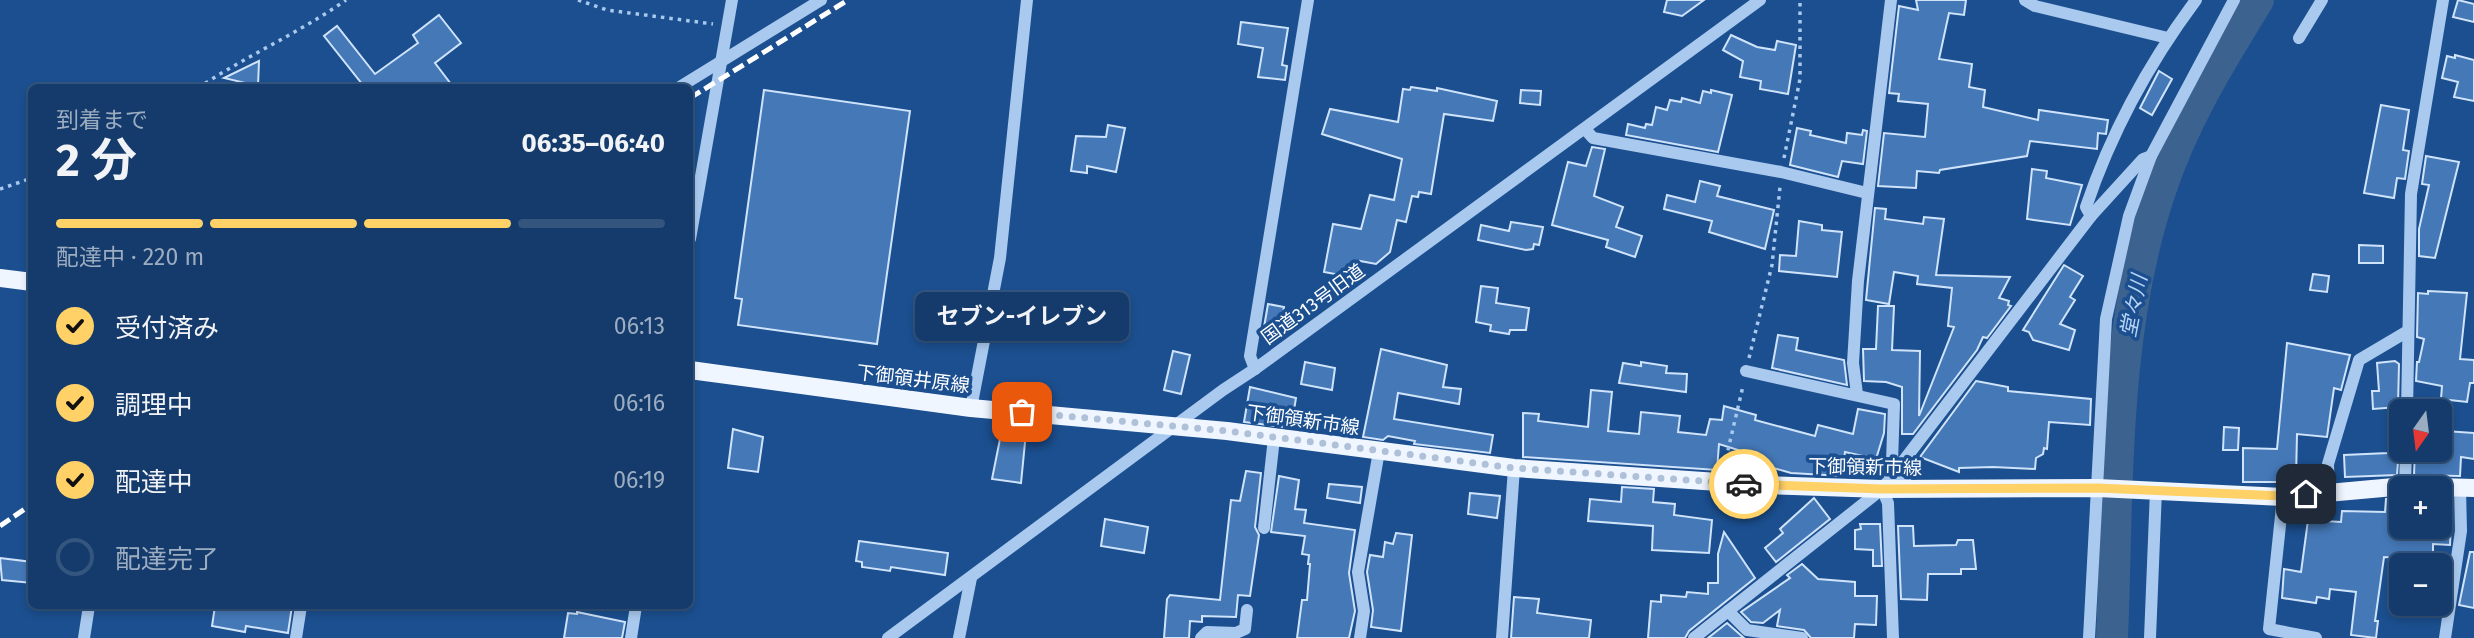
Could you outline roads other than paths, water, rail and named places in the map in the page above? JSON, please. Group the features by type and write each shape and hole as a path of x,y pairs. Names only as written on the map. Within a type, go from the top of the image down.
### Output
{"main road":[{"path":"0,278 28,282"},
{"name":"下御領井原線","path":"693,370 971,408 1174,425"},
{"name":"下御領新市線","path":"1174,425 1514,468 1720,482 1882,489 2102,488 2283,496 2389,486"}],"street":[{"path":"693,222 732,0"},
{"path":"685,84 821,0"},
{"path":"971,408 1000,258 1027,0"},
{"path":"1255,369 1250,356 1308,0"},
{"name":"国道313号旧道","path":"888,638 1174,425 1255,369 1760,0"},
{"path":"1857,394 1853,344 1867,193 1891,0"},
{"path":"2025,0 2035,6 2168,38"},
{"path":"2091,216 2086,207 2103,155 2168,38 2196,0"},
{"path":"2090,638 2102,488 2106,319 2129,216 2151,156 2234,0"},
{"path":"2299,38 2322,0"},
{"path":"2407,399 2411,194 2443,0"},
{"path":"1585,129 1593,138 1782,172 1867,193"},
{"path":"1694,638 1882,489 2091,216 2143,159 2151,156"},
{"path":"2329,492 2328,464 2359,360 2408,331"},
{"path":"1746,371 1894,404 1892,462 1910,489"},
{"path":"1264,528 1274,438"},
{"path":"1360,638 1364,611 1358,572 1379,452"},
{"path":"1502,638 1514,468"},
{"path":"2445,638 2467,488"},
{"path":"1882,489 1888,503 1893,638"},
{"path":"2150,638 2156,490"},
{"path":"2283,496 2269,629 2316,638"},
{"path":"959,638 971,578"},
{"path":"84,638 89,609"},
{"path":"296,638 301,609"},
{"path":"631,638 636,609"},
{"path":"1201,638 1207,632 1236,633 1245,629 1247,610"},
{"path":"1728,611 1747,630 1802,638"}],"waterway":[{"name":"堂々川","path":"2112,638 2120,414 2133,302 2144,248 2168,168 2190,118 2258,0"}],"railway":[{"path":"693,96 848,0"},
{"path":"0,526 28,507"}],"place":[{"name":"セブン-イレブン","path":"1022,412"}]}
